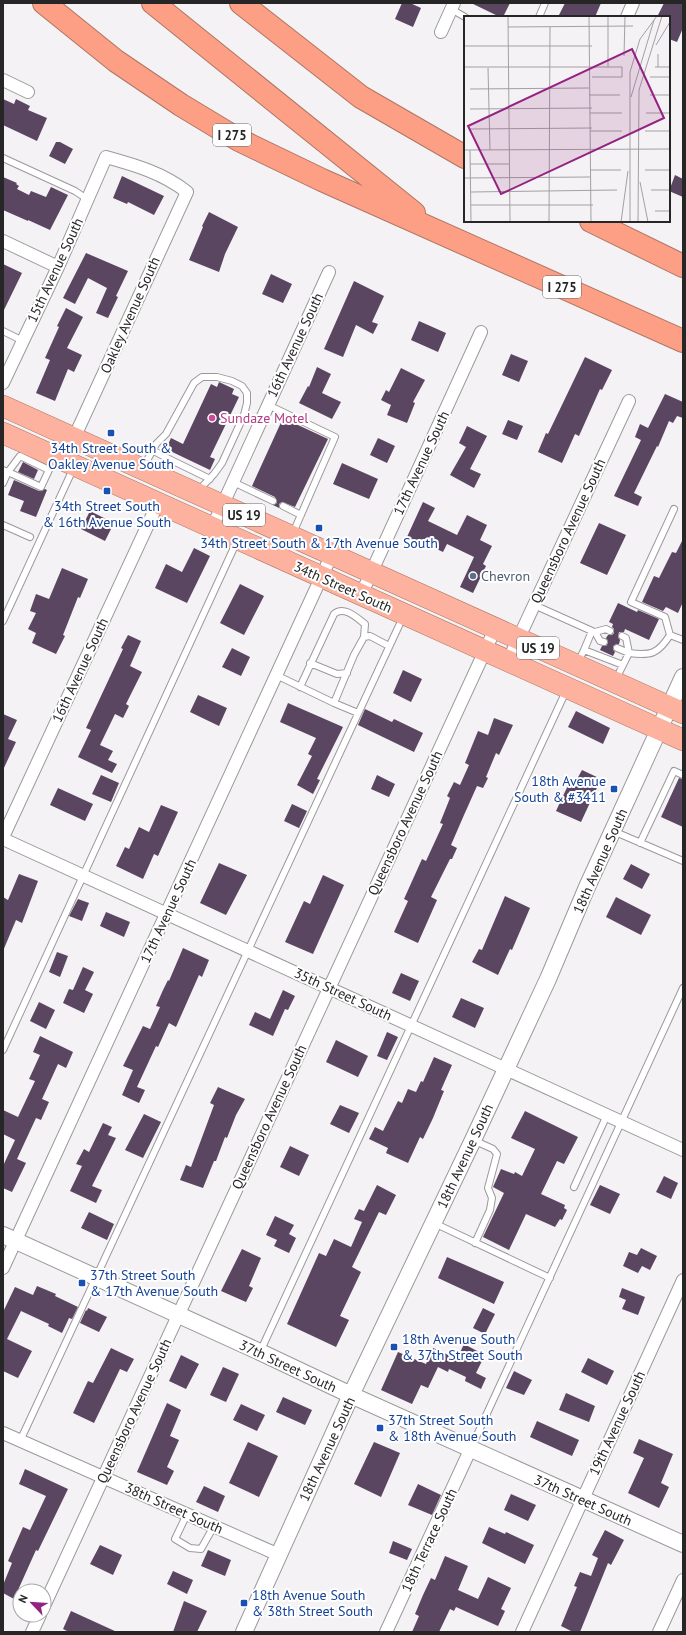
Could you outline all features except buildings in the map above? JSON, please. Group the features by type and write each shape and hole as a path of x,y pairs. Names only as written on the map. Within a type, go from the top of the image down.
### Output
{"highway":[{"name":"I 275","path":"44,3 116,61 181,105 233,136 322,180 440,234 683,341"},
{"path":"153,3 440,234"},
{"path":"241,3 361,97 464,156"},
{"path":"593,222 683,266"},
{"name":"34th Street South","path":"3,406 74,438 203,486 223,505 518,639 580,657 619,674 676,710"},
{"name":"34th Street South","path":"3,433 23,450 52,463 75,466 683,740"}],"street":[{"path":"626,16 633,3"},
{"path":"441,32 453,6"},
{"path":"3,80 28,92"},
{"name":"Oakley Avenue South","path":"74,438 187,192 165,178 141,167 106,157"},
{"name":"15th Avenue South","path":"3,383 58,266 106,157"},
{"path":"3,242 58,266"},
{"name":"16th Avenue South","path":"212,528 329,272"},
{"name":"17th Avenue South","path":"361,595 481,332"},
{"name":"Queensboro Avenue South","path":"508,661 629,401"},
{"name":"16th Avenue South","path":"3,838 158,503"},
{"name":"17th Avenue South","path":"3,1268 9,1238 166,914 332,554"},
{"name":"Queensboro Avenue South","path":"52,1589 495,629"},
{"name":"18th Avenue South","path":"244,1632 352,1395 474,1140 548,979 587,887 659,729 676,710 683,677"},
{"name":"35th Street South","path":"3,838 683,1150"},
{"name":"37th Street South","path":"9,1238 582,1500 683,1544"},
{"name":"19th Avenue South","path":"522,1632 683,1280"},
{"name":"38th Street South","path":"3,1433 279,1555"},
{"name":"18th Terrace South","path":"386,1632 471,1448"},
{"path":"659,1632 683,1580"}],"lane":[{"path":"540,16 546,3"},
{"path":"453,6 464,17"},
{"path":"3,158 75,191 87,199"},
{"path":"3,332 23,341"},
{"path":"152,450 166,434 194,383 202,377 217,377 232,381 242,386 247,393 247,403 244,415 222,463 203,486"},
{"path":"268,405 335,437 291,536"},
{"path":"3,483 5,471 23,450"},
{"path":"152,450 157,468"},
{"path":"152,450 157,468"},
{"path":"5,471 41,487 52,463"},
{"path":"3,621 75,466"},
{"path":"233,482 273,501"},
{"path":"283,506 301,515"},
{"path":"617,648 629,653 640,655 653,653 663,646 670,635 665,617 631,602 674,509"},
{"path":"3,525 30,536"},
{"path":"3,1050 238,539"},
{"path":"534,605 593,631 600,641 604,642"},
{"path":"300,687 334,614 342,611 354,615 365,624 364,637 354,654 334,703"},
{"path":"20,1441 404,614"},
{"path":"593,631 606,629 610,630"},
{"path":"580,657 593,631"},
{"path":"670,635 683,640"},
{"path":"364,637 370,636 389,646"},
{"path":"619,674 629,653 626,638 622,636"},
{"path":"310,664 337,674 347,673"},
{"path":"276,675 358,713"},
{"path":"260,1352 567,688"},
{"path":"640,843 674,771 683,775"},
{"path":"613,831 683,861"},
{"path":"471,1448 683,988"},
{"path":"574,1187 607,1115"},
{"path":"474,1140 493,1149 496,1154 488,1188 492,1198 490,1210 475,1243"},
{"path":"434,1223 550,1278"},
{"path":"187,1514 175,1540 190,1548 201,1549 214,1526"}],"place":[{"name":"Sundaze Motel","path":"212,418"},
{"name":"34th Street South & Oakley Avenue South","path":"111,433"},
{"name":"34th Street South & 16th Avenue South","path":"107,491"},
{"name":"34th Street South & 17th Avenue South","path":"319,528"},
{"name":"Chevron","path":"473,576"},
{"name":"18th Avenue South & #3411","path":"614,789"},
{"name":"37th Street South & 17th Avenue South","path":"82,1283"},
{"name":"18th Avenue South & 37th Street South","path":"394,1347"},
{"name":"37th Street South & 18th Avenue South","path":"380,1428"},
{"name":"18th Avenue South & 38th Street South","path":"244,1603"}]}
